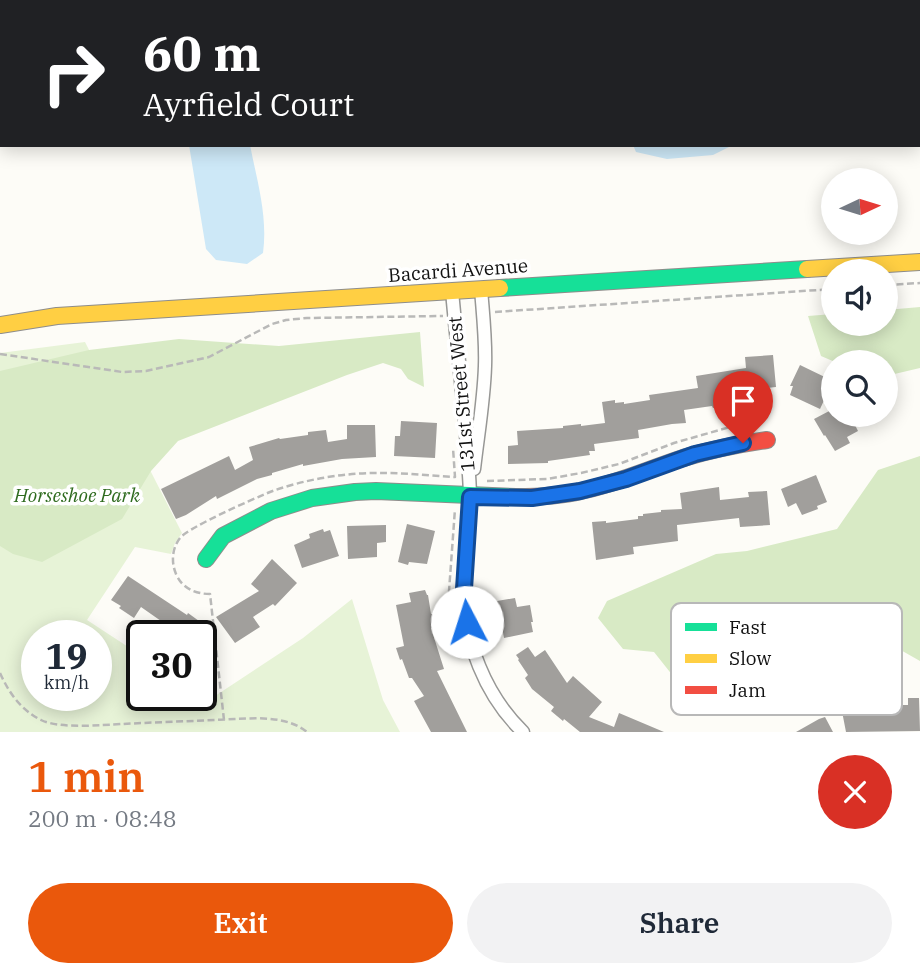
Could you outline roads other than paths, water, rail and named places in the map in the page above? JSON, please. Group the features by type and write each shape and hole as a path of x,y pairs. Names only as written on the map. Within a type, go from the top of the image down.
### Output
{"street":[{"name":"Bacardi Avenue","path":"0,325 57,316 920,262"},
{"path":"470,497 485,357 481,289"},
{"name":"131st Street West","path":"453,291 470,497 464,589 470,639 489,686 507,714 523,732"},
{"path":"206,559 223,536 271,511 312,498 376,491 532,498 580,491 626,479 695,454 767,440"}],"water":[{"path":"189,147 250,147 261,199 263,253 247,264 216,260 206,249"},
{"path":"634,147 729,147 713,155 667,159 636,152"}],"park label":[{"name":"Horseshoe Park","path":"77,495"}]}
